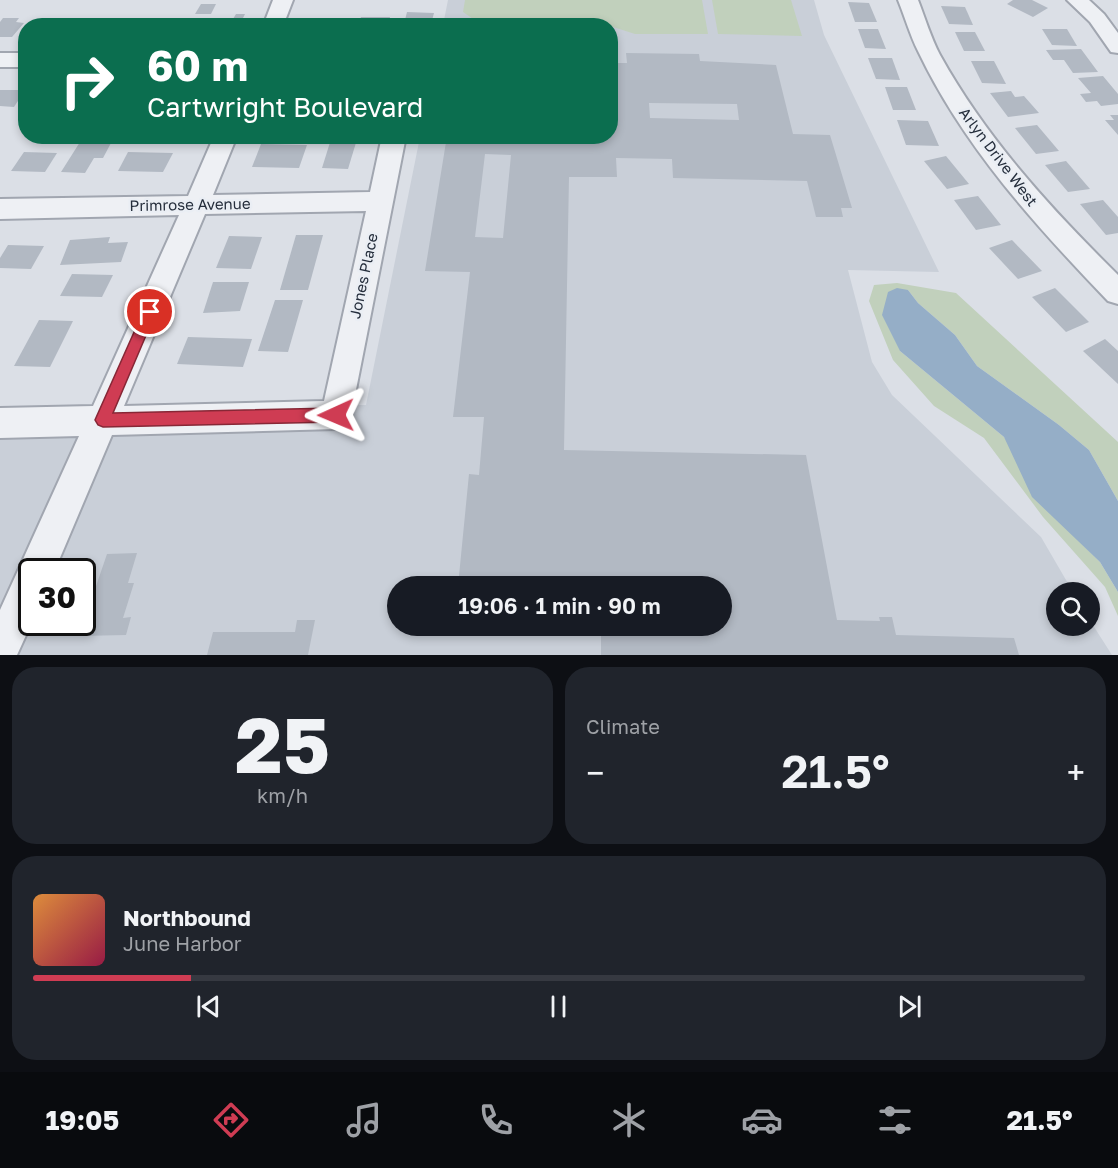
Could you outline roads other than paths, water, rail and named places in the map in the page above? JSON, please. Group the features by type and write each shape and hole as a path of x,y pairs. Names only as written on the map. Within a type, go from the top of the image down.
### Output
{"street":[{"path":"276,18 284,0"},
{"name":"Arlyn Drive West","path":"908,0 929,53 967,119 1024,194 1118,293"},
{"path":"1077,0 1097,18 1118,47"},
{"path":"0,60 18,60"},
{"path":"42,558 223,144"},
{"name":"Jones Place","path":"103,420 336,415 392,144"},
{"name":"Primrose Avenue","path":"0,209 380,201"},
{"path":"0,423 103,420"},
{"path":"0,651 18,612"}],"water":[{"path":"897,288 908,290 918,303 955,335 977,366 1059,425 1089,450 1118,501 1118,592 1100,562 1032,497 1004,437 900,351 882,315 888,292"}]}
